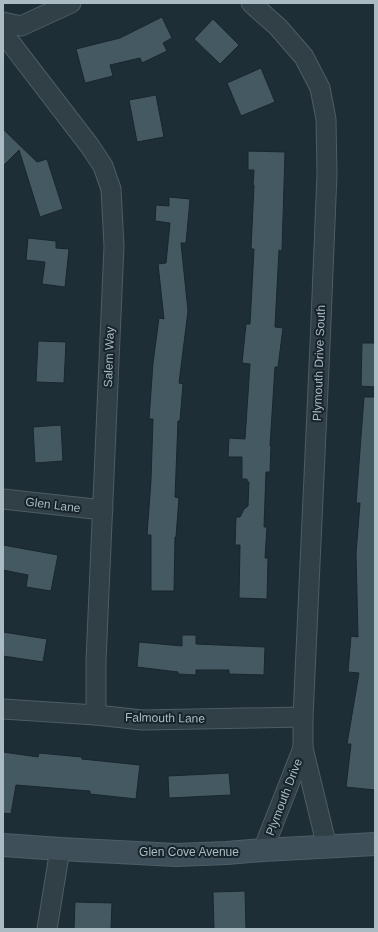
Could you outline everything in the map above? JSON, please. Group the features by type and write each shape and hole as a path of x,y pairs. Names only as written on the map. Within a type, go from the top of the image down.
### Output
{"main road":[{"name":"Glen Cove Avenue","path":"3,845 176,855 227,854 263,850 375,844"}],"street":[{"path":"3,22 21,26 71,3"},
{"name":"Plymouth Drive South","path":"251,3 278,27 304,57 320,88 326,119 327,174 302,748"},
{"name":"Salem Way","path":"3,33 89,145 103,166 111,189 114,246 96,661 96,716"},
{"name":"Glen Lane","path":"3,498 102,510"},
{"name":"Falmouth Lane","path":"3,709 142,720 303,717"},
{"name":"Plymouth Drive","path":"302,748 327,847"},
{"name":"Plymouth Drive","path":"263,850 302,748"},
{"path":"47,929 60,849"}],"building":[{"path":"162,17 172,38 163,43 167,51 142,63 140,58 110,65 113,76 85,83 76,49 120,38"},
{"path":"213,19 239,45 220,64 194,39"},
{"path":"261,68 275,102 241,116 227,83"},
{"path":"156,95 164,137 137,142 129,100"},
{"path":"3,129 37,162 47,159 63,209 40,217 19,150 3,166"},
{"path":"248,151 285,152 282,251 279,250 275,327 283,328 278,367 275,367 270,446 270,472 266,472 264,527 267,527 265,558 268,558 267,599 239,598 240,545 235,545 236,517 240,517 244,509 248,506 249,482 247,482 247,479 242,479 242,457 228,457 229,438 245,439 250,364 242,363 246,324 250,324 254,249 251,249 254,170 248,170"},
{"path":"169,197 190,199 186,243 181,243 188,311 179,383 183,384 180,421 178,421 175,497 179,498 175,537 174,591 151,591 151,535 147,535 153,419 149,419 153,363 159,318 164,319 158,264 166,263 170,223 155,221 156,205 169,206"},
{"path":"28,238 56,241 56,248 69,249 65,287 42,284 45,262 26,260"},
{"path":"38,341 66,342 64,383 36,382"},
{"path":"362,343 375,343 375,387 361,386"},
{"path":"364,397 375,397 375,790 346,787 351,744 347,744 359,673 348,672 351,636 358,637 356,553 360,503 356,503"},
{"path":"61,425 63,461 35,463 33,427"},
{"path":"3,545 58,555 51,591 26,587 28,575 3,570"},
{"path":"3,632 47,639 43,662 3,656"},
{"path":"182,635 196,635 196,644 265,647 264,675 229,674 229,670 196,670 196,675 178,674 178,672 137,667 139,642 182,646"},
{"path":"3,752 38,757 39,753 82,757 82,759 140,765 136,799 90,794 90,791 16,785 11,814 3,813"},
{"path":"229,773 231,795 169,798 168,776"},
{"path":"245,891 246,929 214,929 213,892"},
{"path":"75,902 112,903 111,929 74,929"}]}
